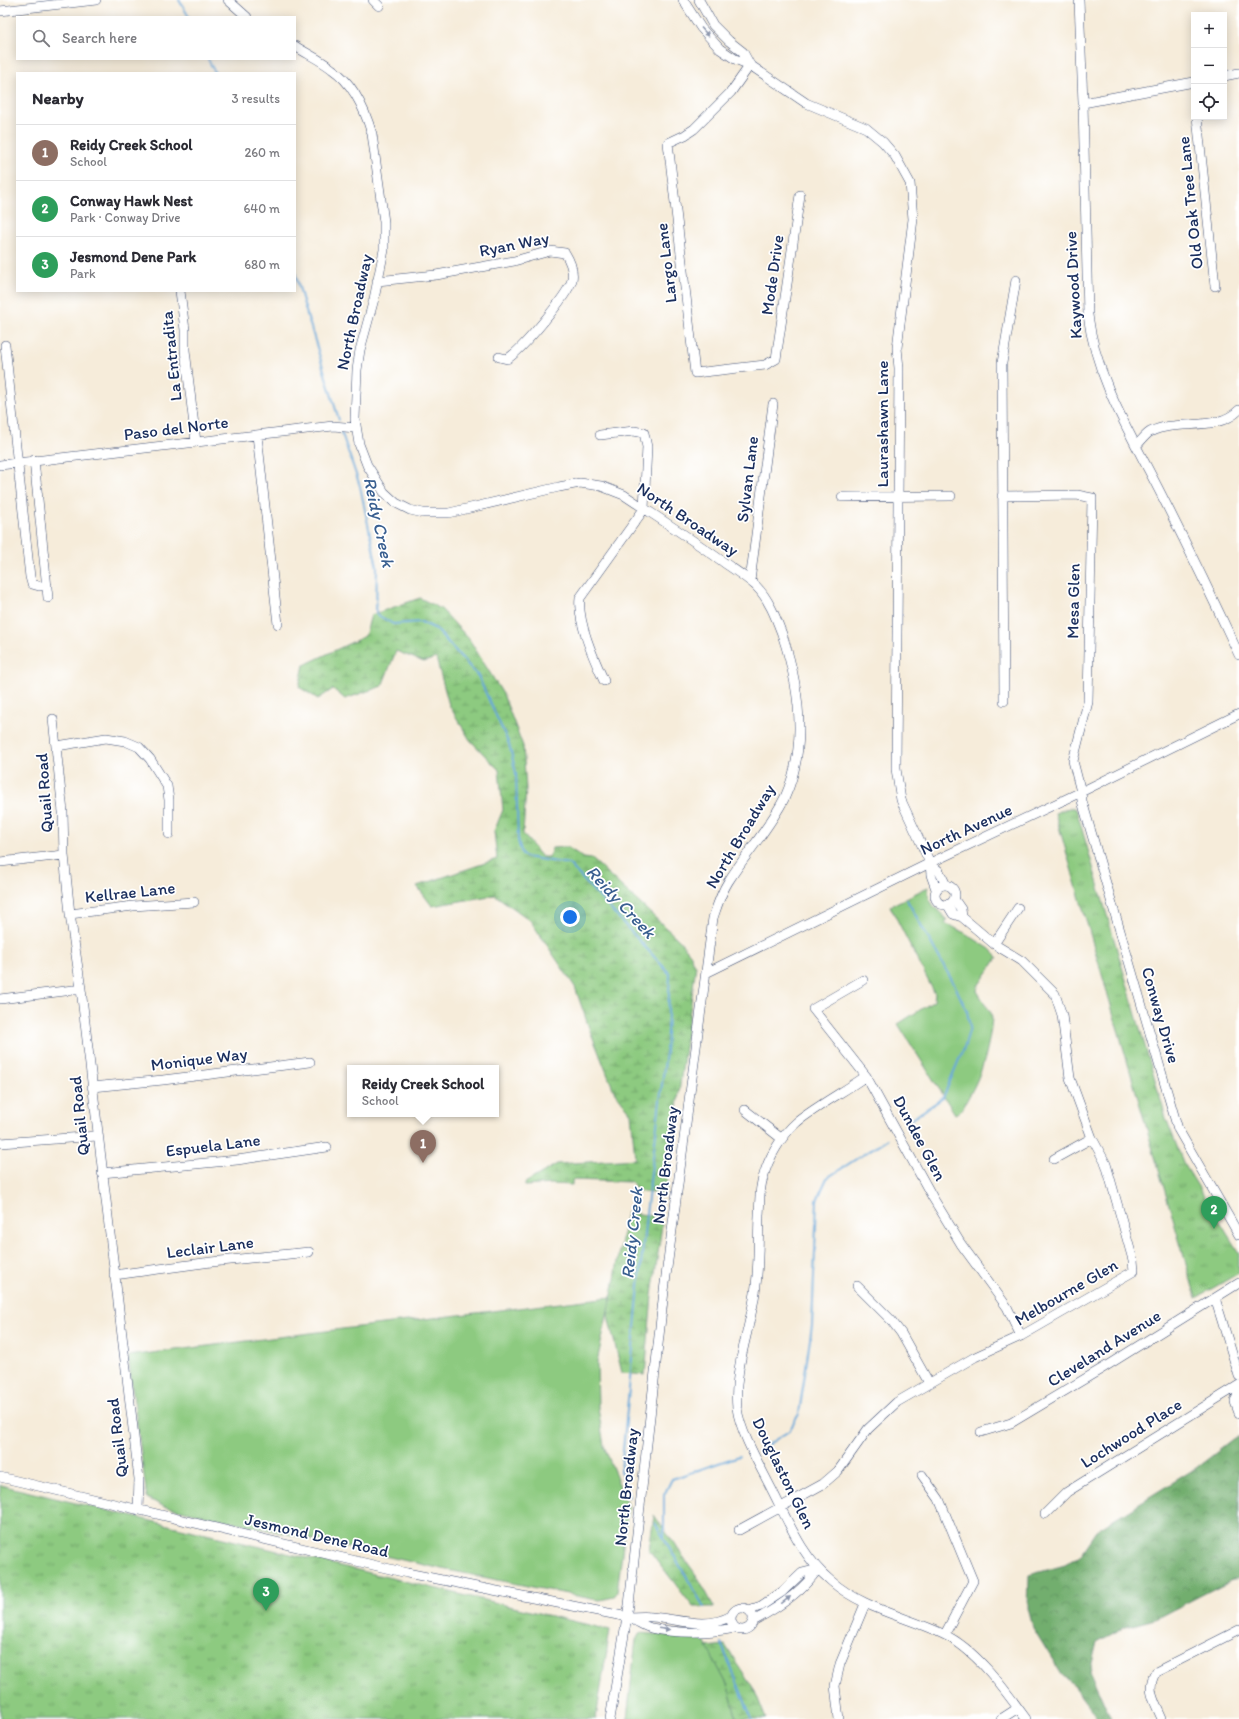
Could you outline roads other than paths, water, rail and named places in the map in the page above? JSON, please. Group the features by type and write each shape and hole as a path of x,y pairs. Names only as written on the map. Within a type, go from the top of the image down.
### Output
{"street":[{"path":"0,11 96,0"},
{"path":"228,0 246,16"},
{"name":"Laurashawn Lane","path":"683,0 701,28 720,49 735,59 750,65 806,103 866,128 883,142 895,156 910,183 913,219 897,348 899,368 899,497 896,769 901,800 930,863"},
{"name":"Laurashawn Lane","path":"698,0 714,25 729,41 743,52 750,65"},
{"name":"Kaywood Drive","path":"1079,0 1088,315 1090,337 1107,387 1191,553 1239,655"},
{"name":"North Broadway","path":"296,47 334,70 354,91 372,134 384,222 384,250 360,350 357,370 356,428 367,465 384,492 396,503 410,510 423,513 449,513 580,483 601,486 613,490 644,508 757,587 770,606 778,622 789,656 797,693 798,717 796,750 792,777 785,796 774,817 727,882 719,899 713,918 664,1291 628,1617 610,1719"},
{"name":"Largo Lane","path":"750,65 731,92 694,129 686,135 668,143 695,373 700,374 765,365 776,359"},
{"path":"1227,75 1239,73"},
{"path":"1083,103 1191,83"},
{"name":"Old Oak Tree Lane","path":"1197,120 1215,286"},
{"name":"Mode Drive","path":"776,359 800,195"},
{"name":"Ryan Way","path":"377,281 436,275 467,270 514,261 550,250 565,253 570,260 572,269 572,280 566,290 534,334 513,356 507,359 499,357"},
{"path":"1004,701 1002,362 1016,280"},
{"name":"La Entradita","path":"180,292 185,330 185,350 196,442"},
{"path":"5,345 19,462 30,577 32,584 39,586 47,585"},
{"name":"Sylvan Lane","path":"750,581 772,404"},
{"path":"1137,445 1150,433 1170,426 1212,423 1231,418 1239,410"},
{"name":"Paso del Norte","path":"0,465 333,426 356,428"},
{"path":"600,435 634,431 644,433 647,447 644,508 580,598 581,615 590,649 604,681"},
{"path":"257,435 278,624"},
{"path":"34,460 48,598"},
{"name":"Mesa Glen","path":"1002,496 1078,494 1092,498 1088,702 1073,761 1081,792"},
{"path":"842,497 951,496"},
{"name":"North Avenue","path":"706,973 1239,714"},
{"name":"Quail Road","path":"53,718 63,812 64,855 70,914 81,989 97,1136 139,1480 138,1510"},
{"path":"57,746 106,738 126,741 139,747 150,759 167,786 169,800 169,834"},
{"name":"Conway Drive","path":"1081,792 1086,815 1178,1129 1239,1235"},
{"path":"0,862 64,855"},
{"name":"Melbourne Glen","path":"930,863 939,871 946,885 951,886 954,891 950,902"},
{"name":"Melbourne Glen","path":"738,1530 823,1484 838,1471 868,1429 898,1402 975,1357 1021,1336 1134,1271 1133,1260 1106,1164 1092,1138 1070,1078 1062,1015 1055,994 1022,961 994,944 962,917 961,909 950,902 940,904 936,899 936,890 931,875 930,863"},
{"path":"936,890 939,886 946,885"},
{"name":"Kellrae Lane","path":"70,914 133,906 194,902"},
{"path":"994,944 1018,908"},
{"name":"Dundee Glen","path":"863,980 813,1009 866,1076 953,1231 1007,1307 1021,1336"},
{"path":"0,998 81,989"},
{"name":"Monique Way","path":"92,1087 310,1062"},
{"name":"Douglaston Glen","path":"866,1076 797,1123 782,1139 762,1178 756,1284 753,1310 740,1367 737,1408 741,1423 759,1464 802,1547 818,1569 845,1592 865,1604 944,1634 962,1646 980,1662 1026,1719"},
{"path":"745,1110 782,1139"},
{"path":"0,1143 97,1136"},
{"path":"1054,1158 1092,1138"},
{"name":"Espuela Lane","path":"102,1173 237,1160 327,1147"},
{"name":"Leclair Lane","path":"114,1275 211,1262 309,1252"},
{"name":"Cleveland Avenue","path":"981,1432 1011,1423 1082,1381 1239,1283"},
{"path":"857,1286 896,1327 929,1384"},
{"path":"1216,1298 1239,1376"},
{"name":"Lochwood Place","path":"1045,1514 1067,1492 1239,1385"},
{"path":"1239,1390 1236,1402 1239,1413"},
{"path":"922,1475 939,1499 973,1582 944,1634"},
{"name":"Jesmond Dene Road","path":"0,1478 407,1573 628,1617"},
{"path":"628,1617 652,1617 693,1623 724,1620 738,1609 745,1608 749,1610 761,1606 782,1592 802,1573 818,1569"},
{"path":"628,1617 650,1628 684,1632 704,1632 735,1628 744,1630 748,1629 753,1621 799,1591 810,1581 818,1569"},
{"path":"839,1719 835,1686 840,1664 865,1604"},
{"path":"749,1610 752,1614 753,1621"},
{"path":"731,1616 732,1625 735,1628"},
{"path":"1162,1719 1152,1696 1150,1687 1156,1672 1239,1630"},
{"path":"1001,1719 1018,1708"}],"waterway":[{"name":"Reidy Creek","path":"179,0 188,16"},
{"name":"Reidy Creek","path":"208,60 214,72"},
{"name":"Reidy Creek","path":"296,276 339,420"},
{"name":"Reidy Creek","path":"341,431 360,486 377,567 376,614 393,624 421,622 436,629 478,676 509,744 516,773 518,841 522,854 526,857 569,864 670,974 666,1052 646,1214 621,1471 629,1497"},
{"path":"907,900 954,984 967,1011 970,1027 965,1045 943,1098 907,1122"},
{"path":"764,1447 789,1431 799,1414 812,1326 817,1200 827,1178 887,1139"},
{"path":"664,1538 664,1495 672,1479 739,1456"},
{"name":"Reidy Creek","path":"655,1523 704,1607"},
{"name":"Reidy Creek","path":"721,1643 752,1719"}],"place":[{"name":"Reidy Creek School","path":"423,1163"},
{"name":"Conway Hawk Nest","path":"1214,1229"},
{"name":"Jesmond Dene Park","path":"266,1611"}]}
